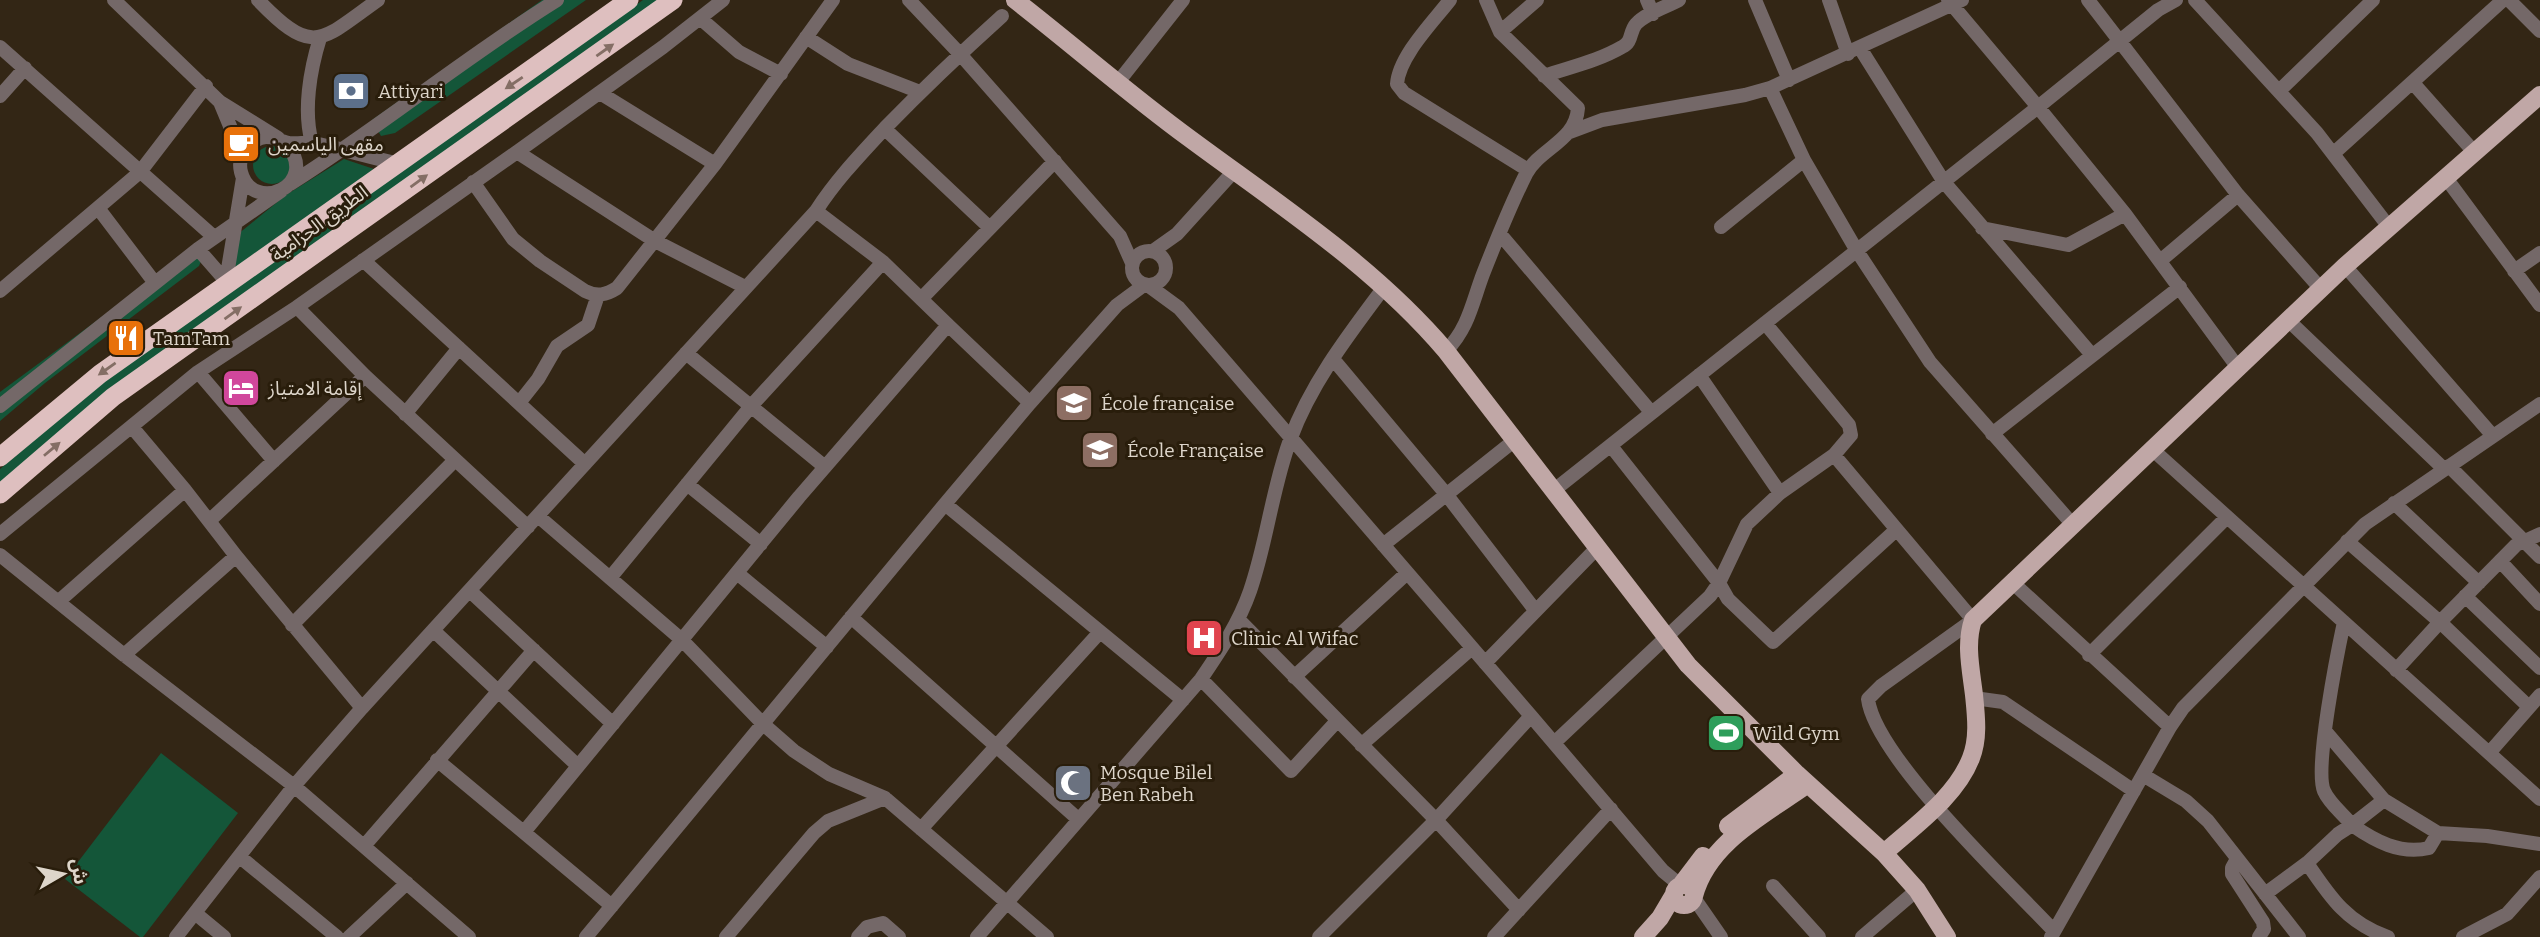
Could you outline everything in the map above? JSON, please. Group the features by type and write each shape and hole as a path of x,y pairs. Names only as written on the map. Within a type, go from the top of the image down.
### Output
{"highway":[{"name":"الطريق الحزامية","path":"0,457 100,374 391,162 629,0"},
{"name":"الطريق الحزامية","path":"0,494 113,397 673,0"}],"main road":[{"path":"1015,0 1188,138 1235,170 1385,286 1417,316 1688,665 1803,779 1884,853 1917,890 1947,937"},
{"path":"1884,853 1936,806 1960,779 1972,757 1977,723 1969,652 1969,632 1973,620 2345,266 2540,95"},
{"path":"1658,937 1712,843 1727,827 1803,779"},
{"path":"1643,937 1683,896"}],"street":[{"path":"114,0 220,102 283,141 294,152 296,174 286,188 271,194 259,193 243,178 240,167 247,146 257,139 268,137 283,141 312,143 391,162"},
{"path":"258,0 274,16 305,38 320,38 378,0"},
{"path":"0,406 214,237 365,135 502,34 556,0"},
{"path":"0,534 198,372 297,307 517,152 701,19 723,0"},
{"path":"473,182 509,233 527,252 585,291 598,295 607,294 617,288 715,164 834,0"},
{"path":"909,0 1120,236 1140,277 1180,308 1717,933"},
{"path":"1119,81 1183,0"},
{"path":"1450,0 1399,70 1397,84 1404,93 1528,170"},
{"path":"1446,351 1466,326 1500,234 1528,170 1570,132 1577,119 1578,108 1500,32 1486,0"},
{"path":"1500,32 1537,0"},
{"path":"1544,76 1588,62 1625,46 1630,40 1633,27 1650,7 1679,0"},
{"path":"1755,0 1789,80"},
{"path":"1829,0 1854,51 1944,182 2092,355"},
{"path":"2088,0 2238,195 2321,289"},
{"path":"1553,491 2158,10 2176,0"},
{"path":"2195,0 2334,153 2389,227"},
{"path":"2279,91 2373,0"},
{"path":"2334,153 2503,0"},
{"path":"2509,0 2540,31"},
{"path":"1570,132 1602,120 1745,95 1770,88 1854,51 1953,2 2125,214 2239,369"},
{"path":"176,937 294,786 362,708 816,211 833,184 920,92 1002,16"},
{"path":"701,19 739,52 781,74"},
{"path":"806,37 848,64 920,92"},
{"path":"312,143 307,125 315,54 320,38"},
{"path":"0,47 214,237"},
{"path":"0,96 24,68"},
{"path":"2413,83 2475,153"},
{"path":"0,291 139,172 206,86"},
{"path":"1770,88 1804,160 1857,251 1930,362 2074,526"},
{"path":"600,93 715,164"},
{"path":"220,102 242,155"},
{"path":"885,129 989,228"},
{"path":"365,135 391,162"},
{"path":"517,152 655,241 745,288"},
{"path":"1721,227 1804,160"},
{"path":"921,299 1055,161"},
{"path":"1140,277 1135,258 1177,234 1235,170"},
{"path":"225,284 243,178"},
{"path":"2446,178 2540,305"},
{"path":"2160,261 2238,195"},
{"path":"98,208 155,283"},
{"path":"816,211 883,262 1030,403"},
{"path":"1982,228 2068,246 2125,214"},
{"path":"1140,277 1160,282 1177,234"},
{"path":"1500,234 1651,412"},
{"path":"1120,236 1148,251 1158,253 1166,267 1180,308"},
{"path":"198,249 225,284"},
{"path":"2514,271 2540,253"},
{"path":"363,260 585,464"},
{"path":"610,578 752,405 883,262"},
{"path":"2345,266 2493,436"},
{"path":"586,937 945,504 1140,277"},
{"path":"977,937 1201,679 1228,639 1250,591 1291,438 1306,402 1385,286"},
{"path":"1992,433 2179,288"},
{"path":"519,403 538,379 557,346 588,325 598,295"},
{"path":"297,307 365,376 528,527"},
{"path":"2289,321 2540,557"},
{"path":"1554,743 1710,596 1719,583 1746,524 1780,493 1834,455 1851,435 1851,430 1765,323"},
{"path":"524,832 825,467 947,325"},
{"path":"405,414 459,348"},
{"path":"686,353 825,467"},
{"path":"1333,359 1446,494 1535,611"},
{"path":"198,372 274,461"},
{"path":"1699,375 1780,493"},
{"path":"209,521 365,376"},
{"path":"1834,455 1973,620 1881,686 1868,699 1870,711 1880,733 1936,806 2052,934 2183,708 2347,541 2394,503 2540,404"},
{"path":"132,427 362,708"},
{"path":"1383,545 1515,440"},
{"path":"1611,446 1719,583 1728,599 1773,642 1896,530"},
{"path":"2153,450 2540,799"},
{"path":"292,625 455,460"},
{"path":"687,484 761,544"},
{"path":"59,601 185,489"},
{"path":"2394,503 2479,583"},
{"path":"945,504 1183,699"},
{"path":"538,516 682,640 762,723 810,764 885,798 1047,937"},
{"path":"2090,655 2227,516"},
{"path":"2396,670 2516,545 2540,534"},
{"path":"2347,541 2440,622 2529,707"},
{"path":"1485,663 1597,548"},
{"path":"0,555 294,786 469,937"},
{"path":"124,655 236,556"},
{"path":"2500,561 2540,604"},
{"path":"737,573 827,646"},
{"path":"1294,677 1407,573"},
{"path":"2012,582 2170,727"},
{"path":"470,591 613,724"},
{"path":"2465,596 2540,668"},
{"path":"851,617 1078,819"},
{"path":"1238,619 1436,820 1519,910"},
{"path":"2344,622 2326,732 2322,783 2324,792 2351,825 2372,839 2394,848 2418,851 2430,848 2438,833"},
{"path":"435,631 578,765"},
{"path":"920,829 1100,632"},
{"path":"1361,745 1472,648"},
{"path":"364,846 534,650"},
{"path":"1201,679 1291,771 1337,721"},
{"path":"2490,752 2540,695"},
{"path":"1974,698 2003,702 2134,791"},
{"path":"1319,937 1436,820 1531,716"},
{"path":"2326,732 2384,800 2438,833 2487,836 2540,844"},
{"path":"437,760 612,906"},
{"path":"2143,775 2186,801 2208,821 2299,937"},
{"path":"726,937 814,833 828,821 885,798"},
{"path":"2265,894 2384,800"},
{"path":"1494,937 1611,809"},
{"path":"240,857 337,937"},
{"path":"2237,859 2232,874 2263,922 2264,929 2259,937"},
{"path":"2307,863 2333,901 2367,928 2388,937"},
{"path":"2467,936 2507,914 2540,877"},
{"path":"349,937 407,883"},
{"path":"1773,886 1819,937"},
{"path":"1862,937 1917,890"},
{"path":"195,913 224,937"},
{"path":"858,937 875,923 883,923 899,937"}],"green space":[{"path":"542,0 586,0 395,133 381,136 372,120"},
{"path":"643,0 660,0 0,482 0,469 105,381"},
{"path":"272,146 285,152 291,165 285,178 272,184 259,178 253,165 259,152"},
{"path":"344,159 374,169 235,268 238,234 286,195"},
{"path":"198,246 204,254 199,266 45,383 0,421 0,392"},
{"path":"161,753 238,813 143,937 140,937 65,879"}],"place":[{"name":"Attiyari","path":"351,91"},
{"name":"مقهى الياسمين","path":"241,144"},
{"name":"TamTam","path":"126,338"},
{"name":"إقامة الامتياز","path":"241,388"},
{"name":"École française","path":"1074,403"},
{"name":"École Française","path":"1100,450"},
{"name":"Clinic Al Wifac","path":"1204,638"},
{"name":"Wild Gym","path":"1726,733"},
{"name":"Mosque Bilel Ben Rabeh","path":"1073,783"}]}
